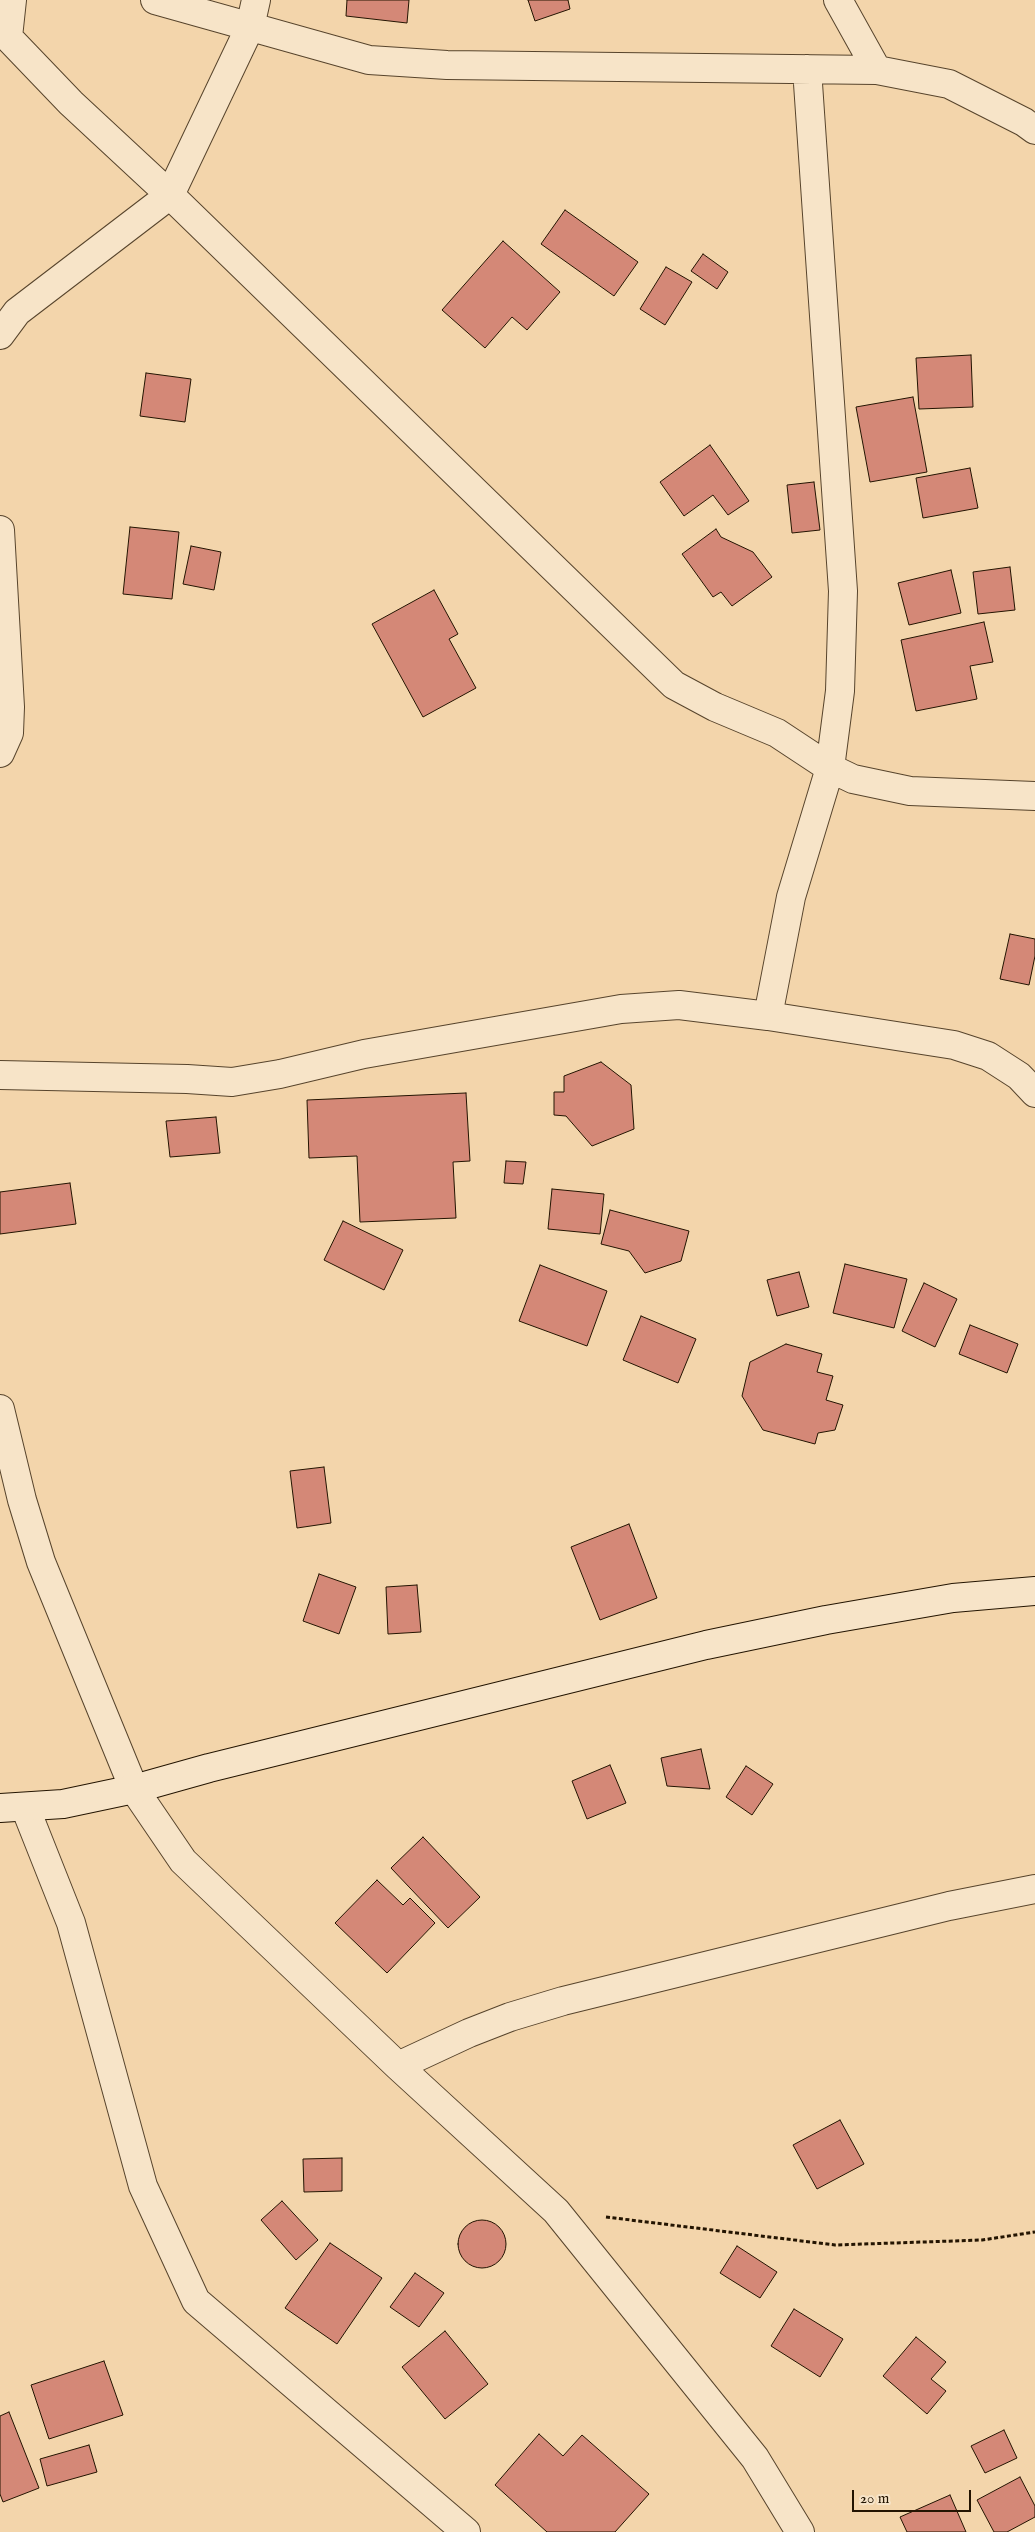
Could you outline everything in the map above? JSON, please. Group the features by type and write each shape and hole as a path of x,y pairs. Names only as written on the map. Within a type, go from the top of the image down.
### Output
{"street":[{"path":"12,0 4,33 71,103 170,195 674,685 715,707 777,733 830,768 853,778 910,791 1035,796"},
{"path":"155,0 369,60 418,63 877,70 950,84 1024,122 1035,130"},
{"path":"0,335 18,312 170,195 250,26 256,0"},
{"path":"838,0 877,70"},
{"path":"768,1016 791,897 830,768 840,691 843,591 807,69"},
{"path":"0,530 10,707 9,733 0,753"},
{"path":"0,1075 187,1079 232,1082 280,1074 364,1054 621,1009 679,1005 768,1016 954,1045 988,1056 1019,1076 1035,1093"},
{"path":"0,1409 22,1500 41,1562 134,1789 183,1861 398,2066 556,2211 755,2458 800,2532"},
{"path":"466,2532 196,2301 143,2186 71,1923 13,1808 63,1804 134,1789 209,1768 706,1645 826,1620 953,1598 1035,1591"},
{"path":"398,2066 477,2030 510,2017 563,2001 949,1906 1035,1889"}],"path":[{"path":"556,2211 835,2244 982,2240 1035,2232"}],"building":[{"path":"347,0 409,0 407,23 346,16"},
{"path":"528,0 568,0 570,9 535,21"},
{"path":"565,210 638,262 614,296 541,244"},
{"path":"503,241 560,292 527,330 512,317 485,348 442,310"},
{"path":"703,254 728,272 717,289 691,271"},
{"path":"666,267 692,282 665,325 640,309"},
{"path":"971,355 973,407 919,409 916,358"},
{"path":"146,373 191,379 185,422 140,416"},
{"path":"913,397 927,472 870,482 856,407"},
{"path":"710,445 749,501 728,515 713,495 684,516 660,482"},
{"path":"970,468 978,508 923,518 916,478"},
{"path":"814,482 820,530 792,533 787,485"},
{"path":"130,527 179,532 172,599 123,594"},
{"path":"716,529 721,537 753,552 772,577 732,606 721,592 713,597 682,554"},
{"path":"191,546 221,552 214,590 183,584"},
{"path":"1010,567 1015,610 978,614 973,572"},
{"path":"951,570 961,613 909,625 898,583"},
{"path":"434,590 458,634 449,639 476,688 423,717 372,624"},
{"path":"984,622 993,662 970,666 977,699 916,711 901,640"},
{"path":"1010,934 1035,939 1035,956 1029,985 1000,979"},
{"path":"601,1062 631,1085 634,1129 592,1146 566,1116 554,1115 554,1092 564,1092 564,1076"},
{"path":"466,1093 470,1161 453,1162 456,1218 360,1222 357,1156 309,1158 307,1100"},
{"path":"216,1117 220,1153 170,1157 166,1121"},
{"path":"506,1161 526,1162 523,1184 504,1183"},
{"path":"70,1183 76,1224 0,1234 0,1192"},
{"path":"552,1189 604,1194 600,1234 548,1229"},
{"path":"610,1210 689,1231 681,1261 645,1273 629,1251 601,1244"},
{"path":"343,1221 403,1250 384,1290 324,1260"},
{"path":"845,1264 907,1279 894,1328 833,1313"},
{"path":"540,1265 607,1291 587,1346 519,1321"},
{"path":"799,1272 809,1307 777,1316 767,1280"},
{"path":"924,1283 957,1299 935,1347 902,1331"},
{"path":"641,1316 696,1339 678,1383 623,1360"},
{"path":"970,1325 1018,1344 1007,1373 959,1354"},
{"path":"786,1344 822,1354 817,1372 833,1376 826,1400 843,1405 835,1430 818,1433 815,1444 763,1430 742,1396 750,1362"},
{"path":"324,1467 331,1523 297,1528 290,1471"},
{"path":"629,1524 657,1598 600,1620 571,1547"},
{"path":"319,1574 356,1587 339,1634 303,1621"},
{"path":"417,1585 421,1632 388,1634 386,1587"},
{"path":"701,1749 710,1789 667,1786 661,1758"},
{"path":"610,1765 626,1803 587,1819 572,1781"},
{"path":"746,1766 773,1784 752,1815 726,1797"},
{"path":"423,1837 480,1897 448,1928 391,1868"},
{"path":"377,1880 403,1905 410,1898 435,1923 387,1973 335,1923"},
{"path":"840,2120 864,2164 817,2189 793,2145"},
{"path":"342,2158 342,2191 304,2192 303,2159"},
{"path":"282,2201 318,2240 296,2260 261,2220"},
{"path":"482,2220 491,2222 499,2227 504,2235 506,2244 504,2253 499,2261 491,2266 482,2268 473,2266 465,2261 460,2253 458,2244 460,2235 465,2227 473,2222"},
{"path":"330,2243 382,2278 337,2344 285,2308"},
{"path":"737,2246 777,2272 760,2298 720,2273"},
{"path":"415,2273 444,2293 419,2327 390,2307"},
{"path":"794,2309 843,2339 820,2377 771,2346"},
{"path":"445,2331 488,2384 445,2419 402,2367"},
{"path":"916,2337 946,2362 931,2379 946,2391 927,2414 883,2376"},
{"path":"104,2361 123,2415 49,2439 31,2385"},
{"path":"9,2412 39,2488 3,2502 0,2494 0,2416"},
{"path":"1004,2430 1017,2458 985,2473 971,2446"},
{"path":"539,2434 563,2456 582,2435 649,2494 615,2532 547,2532 495,2485"},
{"path":"89,2445 97,2472 47,2486 40,2459"},
{"path":"1020,2477 1035,2506 1035,2517 1007,2532 994,2532 977,2500"},
{"path":"950,2495 966,2532 907,2532 900,2517"}]}
